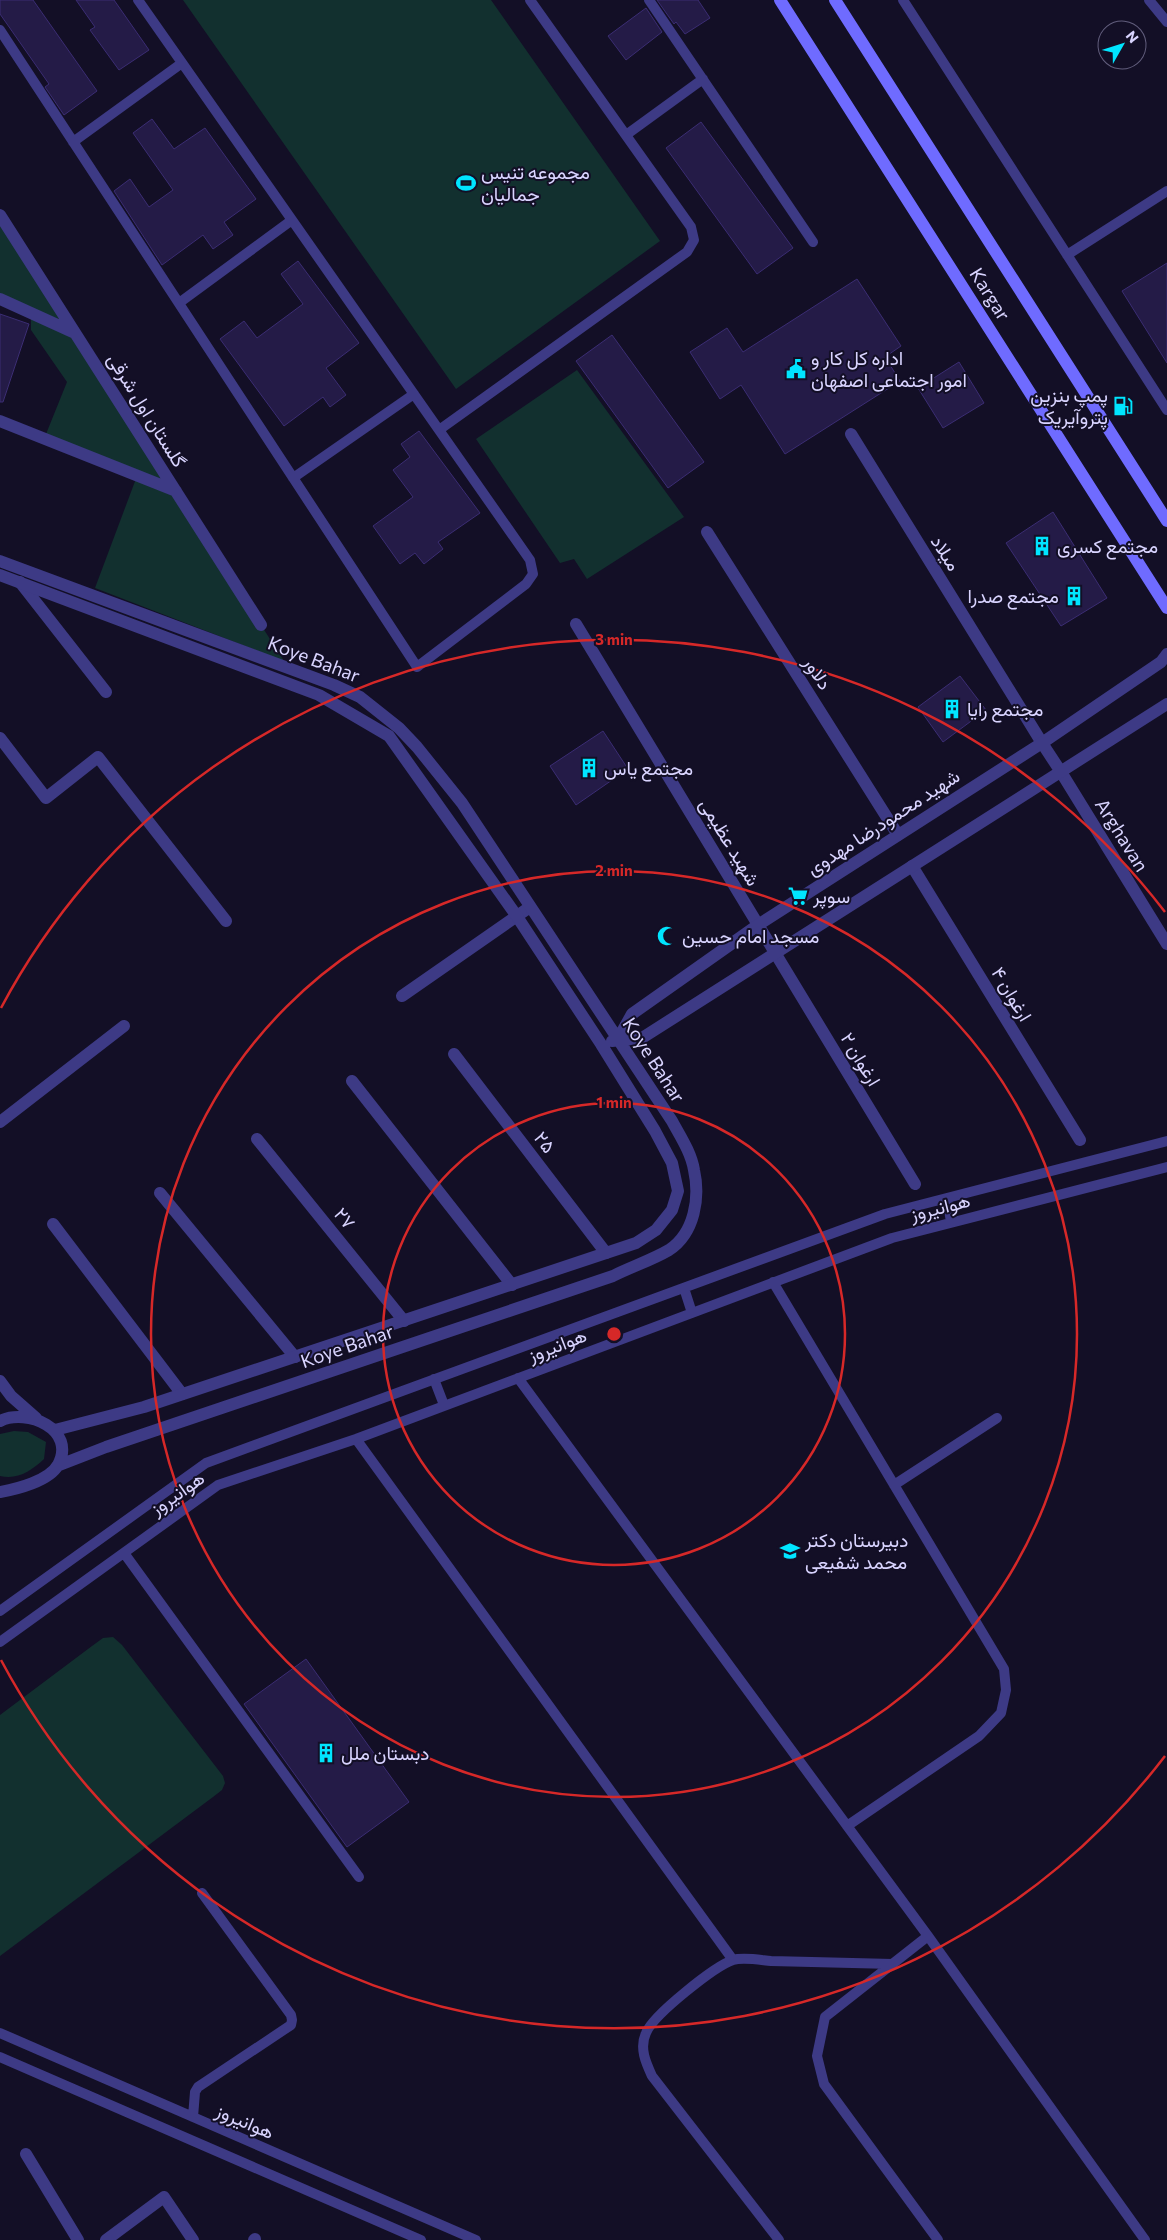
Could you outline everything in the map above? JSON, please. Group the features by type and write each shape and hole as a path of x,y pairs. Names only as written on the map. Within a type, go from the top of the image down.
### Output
{"main road":[{"name":"Kargar","path":"780,0 1167,608"},
{"name":"Kargar","path":"835,0 1167,521"}],"street":[{"name":"گلستان اول شرقی","path":"0,215 261,626"},
{"path":"0,300 76,333"},
{"path":"0,421 176,491"},
{"name":"میلاد","path":"851,434 1061,772"},
{"name":"دلاور","path":"706,532 898,835"},
{"name":"Koye Bahar","path":"0,561 334,685 360,697 393,723 418,747 462,803 672,1121 684,1142 694,1169 697,1201 692,1219 683,1236 670,1249 613,1276 106,1447 57,1466 30,1485 0,1492"},
{"name":"Koye Bahar","path":"0,575 319,695 388,736 516,915 601,1044 655,1131 672,1163 678,1191 672,1210 656,1230 636,1243 144,1407 55,1430"},
{"path":"20,582 106,692"},
{"name":"شهید عظیمی","path":"576,624 776,954"},
{"name":"شهید محمودرضا مهدوی","path":"618,1039 632,1014 758,925 1042,743 1161,662 1167,654"},
{"path":"601,1044 618,1039 642,1038 1167,704"},
{"path":"0,738 46,798 98,757 226,921"},
{"name":"Arghavan","path":"1061,772 1167,944"},
{"name":"ارغوان ۴","path":"912,866 1080,1140"},
{"path":"402,996 530,906"},
{"name":"ارغوان ۲","path":"776,954 915,1184"},
{"path":"0,1122 124,1026"},
{"name":"۲۵","path":"454,1054 606,1254"},
{"path":"352,1081 512,1285"},
{"name":"۲۷","path":"256,1139 404,1321"},
{"path":"160,1193 295,1357"},
{"path":"53,1224 182,1394"},
{"path":"0,1382 11,1396 36,1418 55,1430 62,1447 57,1466"},
{"path":"0,1421 17,1416 36,1418"},
{"path":"26,2154 78,2240"},
{"path":"106,2240 164,2197 193,2240"}],"lane":[{"path":"0,30 417,667 526,584 533,574 530,560 138,0"},
{"path":"439,430 692,247 694,240 692,227 530,0"},
{"path":"649,0 813,242"},
{"path":"903,0 1167,410"},
{"path":"1149,0 1167,22"},
{"path":"73,142 182,63"},
{"path":"626,135 703,79"},
{"path":"1067,255 1167,191"},
{"path":"179,303 292,220"},
{"path":"293,478 414,394"},
{"name":"هوانیروز","path":"0,1611 206,1463 885,1214 1167,1141"},
{"name":"هوانیروز","path":"0,1642 218,1486 356,1439 892,1238 1167,1167"},
{"path":"947,1198 951,1222"},
{"path":"773,1282 1004,1669 1006,1690 1001,1713 979,1736 847,1826"},
{"path":"684,1288 692,1313"},
{"path":"518,1378 928,1936 1145,2240"},
{"path":"434,1380 444,1405"},
{"path":"894,1485 997,1418"},
{"path":"356,1439 733,1960"},
{"path":"124,1553 358,1877"},
{"path":"192,2117 195,2092 198,2087 291,2026 292,2020 291,2015 202,1893"},
{"path":"928,1936 825,2017 817,2056 824,2084 938,2240"},
{"path":"779,2240 652,2076 645,2060 643,2045 646,2032 655,2020 703,1978 733,1960 893,1964"},
{"name":"هوانیروز","path":"0,2033 475,2240"},
{"name":"هوانیروز","path":"0,2057 422,2240"}],"green space":[{"path":"183,0 491,0 660,241 456,389"},
{"path":"0,215 284,661 95,588 137,476 44,439 67,382 31,330 31,319 0,299"},
{"path":"577,370 684,517 587,579 574,559 560,563 476,439"},
{"path":"14,1431 28,1432 46,1442 44,1459 18,1476 0,1476 0,1434"},
{"path":"113,1637 122,1645 223,1776 225,1783 222,1790 213,1797 0,1956 0,1715 103,1638"}],"building":[{"path":"0,0 33,0 97,91 64,115 45,87 49,84 0,14"},
{"path":"76,0 114,0 149,50 119,70 90,30 95,27"},
{"path":"657,0 698,0 710,18 685,34 676,22 674,24"},
{"path":"646,8 662,32 626,60 608,36"},
{"path":"152,119 174,149 205,128 256,199 224,222 233,235 213,249 203,235 162,265 114,191 130,179 149,207 173,190 133,133"},
{"path":"701,122 793,248 757,274 666,148"},
{"path":"298,261 359,343 326,368 346,395 330,407 323,397 284,426 220,339 244,321 257,338 303,304 281,274"},
{"path":"1167,263 1167,363 1122,291"},
{"name":"اداره کل کار و امور اجتماعی اصفهان","path":"857,279 901,346 885,357 900,381 785,454 741,385 720,399 690,352 727,328 743,352"},
{"path":"0,314 29,324 3,402 0,402"},
{"path":"612,335 704,462 668,488 576,361"},
{"path":"959,362 984,403 943,428 918,388"},
{"path":"419,431 480,513 438,542 443,549 424,564 415,553 400,564 373,526 413,497 393,470 410,457 401,444"},
{"path":"1053,512 1107,598 1061,626 1006,543"},
{"name":"مجتمع رایا","path":"960,676 986,710 943,742 918,707"},
{"name":"مجتمع یاس","path":"603,731 628,769 576,805 550,766"},
{"name":"دبستان ملل","path":"306,1659 409,1802 347,1847 244,1704"}],"place":[{"name":"مجموعه تنیس جمالیان","path":"466,183"},
{"name":"اداره کل کار و امور اجتماعی اصفهان","path":"796,369"},
{"name":"پمپ بنزین پتروآیریک","path":"1123,406"},
{"name":"مجتمع کسری","path":"1042,546"},
{"name":"مجتمع صدرا","path":"1074,596"},
{"name":"مجتمع رایا","path":"952,709"},
{"name":"مجتمع یاس","path":"589,768"},
{"name":"سوپر","path":"798,896"},
{"name":"مسجد امام حسین","path":"667,936"},
{"name":"دبیرستان دکتر محمد شفیعی","path":"790,1551"},
{"name":"دبستان ملل","path":"326,1753"}]}
